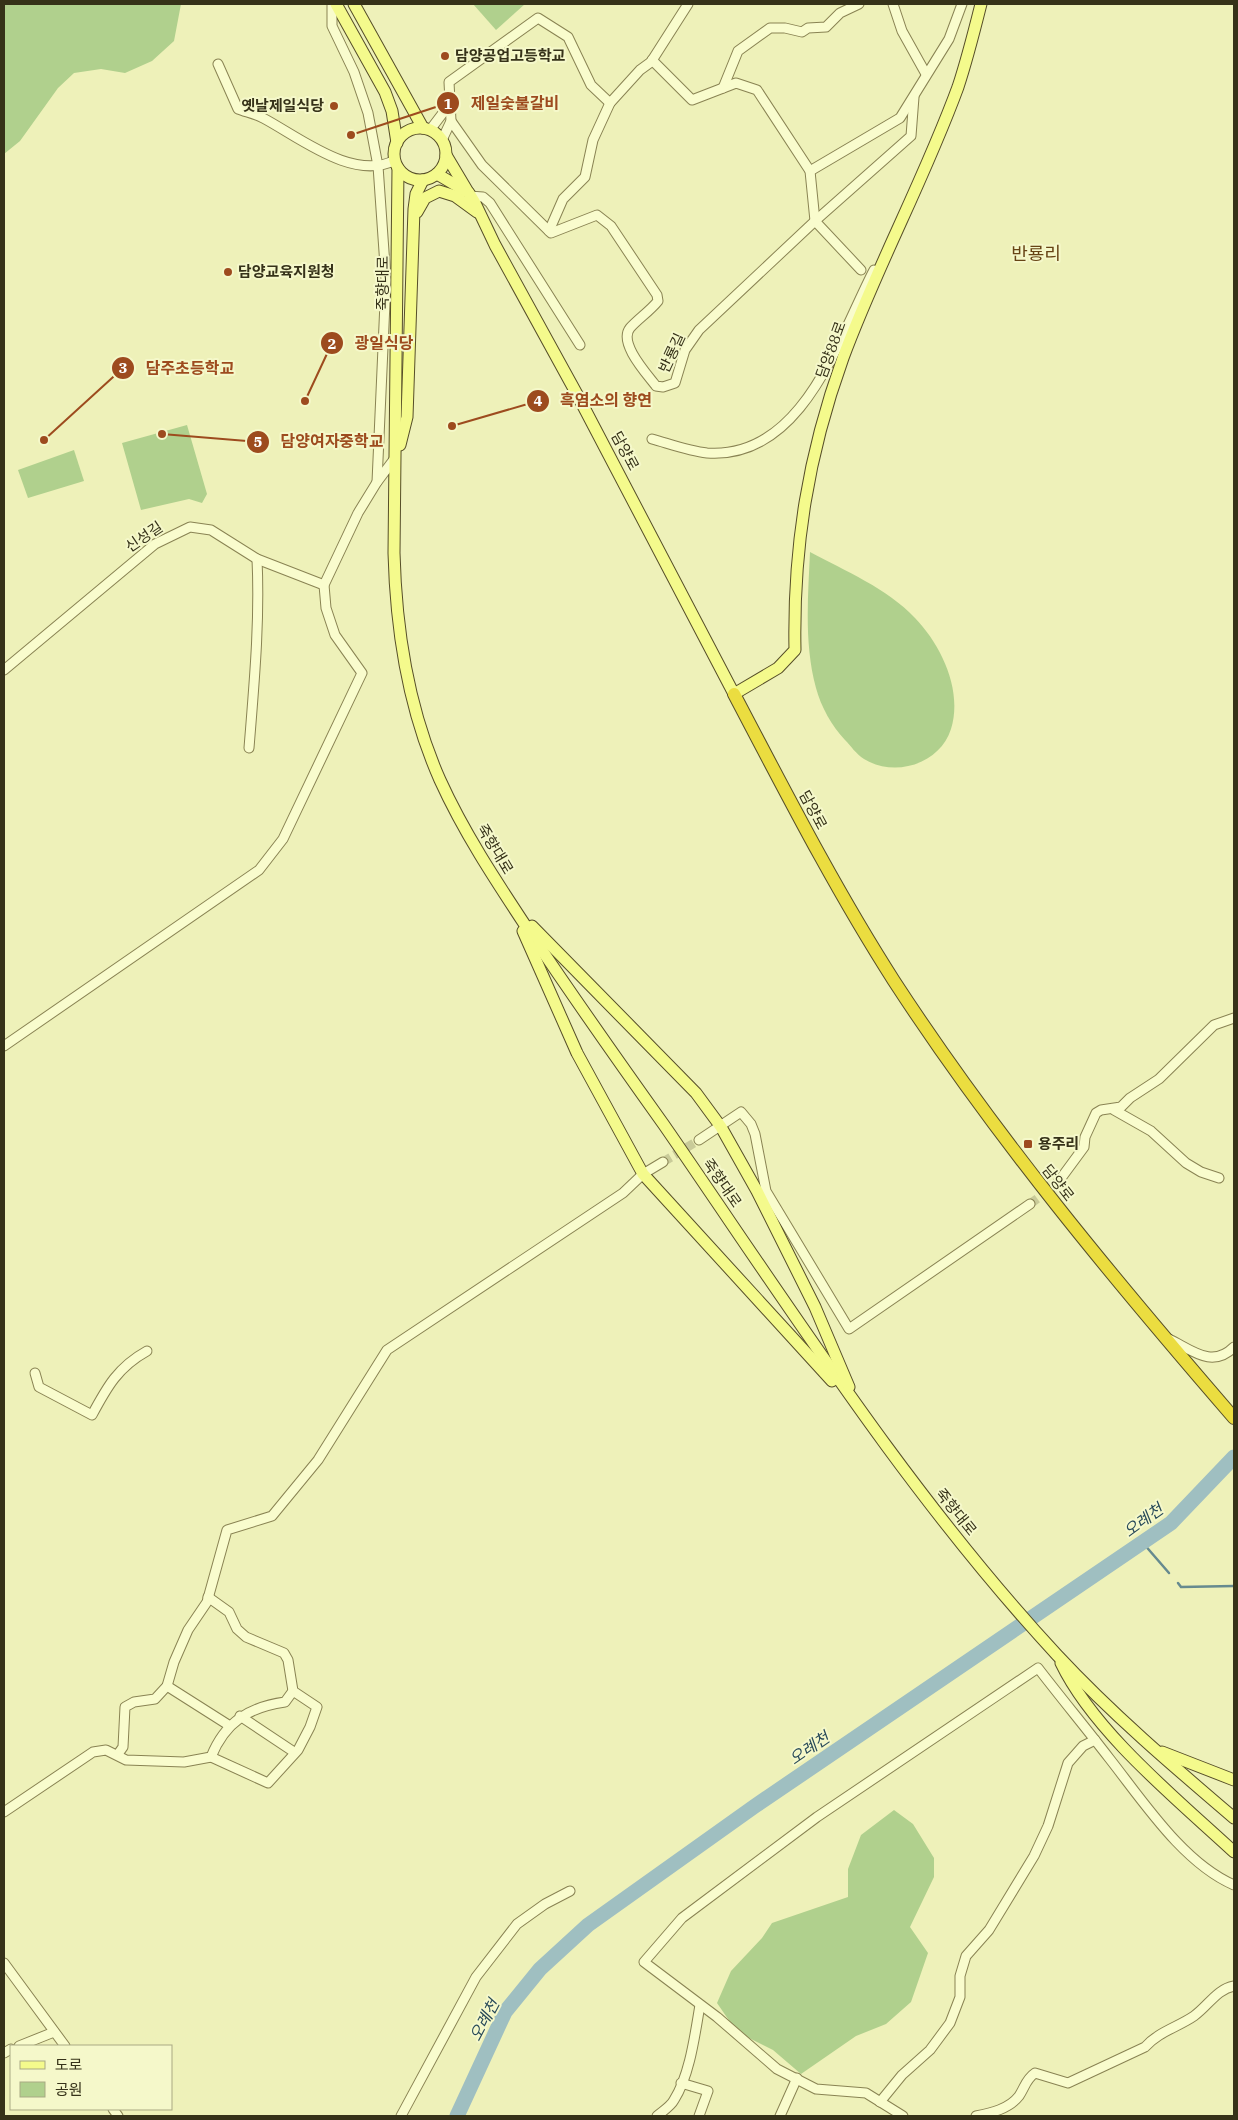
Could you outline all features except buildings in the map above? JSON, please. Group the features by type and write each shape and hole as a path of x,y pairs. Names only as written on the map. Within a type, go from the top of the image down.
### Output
{"highway":[{"name":"담양로","path":"734,694 811,840 894,980 1026,1168 1164,1337 1234,1418"}],"main road":[{"path":"334,4 385,92 392,111 397,142 397,164 405,175 423,180 437,174 442,169 446,155 442,140 426,129 354,4"},
{"name":"담양88로","path":"734,694 778,668 795,650 798,544 803,502 820,428 844,358 958,86 981,4"},
{"path":"397,142 408,132 426,129"},
{"name":"담양로","path":"446,155 461,177 734,694"},
{"name":"죽향대로","path":"397,164 395,608 401,650 410,689 422,732 439,778 483,861 512,905 860,1412 930,1504 984,1571 1057,1654 1151,1748 1234,1818"},
{"path":"437,174 469,194"},
{"name":"죽향대로","path":"395,458 407,417 413,228 416,194 423,180"},
{"path":"413,228 421,202 429,195 439,191 455,196 481,216"},
{"path":"512,905 696,1094 720,1127 757,1191 815,1307 860,1412"},
{"path":"512,905 577,1053 643,1174 860,1412"},
{"path":"1057,1654 1071,1683 1108,1729 1162,1786 1234,1852"},
{"path":"1151,1748 1234,1780"}],"street":[{"path":"334,4 332,26 354,72 368,113 378,166 386,280 377,482"},
{"path":"610,104 591,85 568,37 538,18 449,82 448,105 451,121 482,165 549,231 563,200 585,177 593,140 610,104 652,60 688,4"},
{"path":"722,88 738,51 770,28 785,28 802,32 808,28 820,28 826,26 840,13 859,4"},
{"path":"893,4 902,31 926,74"},
{"name":"반룡길","path":"810,171 900,118 949,39 962,4"},
{"path":"652,60 692,100 736,83 743,83 757,90 810,171 815,221 861,270"},
{"path":"218,64 238,109 262,117 304,142 342,160 378,166 397,164"},
{"name":"반룡길","path":"549,231 551,233 560,231 597,214 611,226 658,295 658,301 628,330 627,338 631,352 656,386 663,387 675,383 685,350 699,330 815,221 911,136 914,98"},
{"path":"426,129 448,105"},
{"path":"442,140 451,121"},
{"path":"469,194 483,197 490,203 580,345"},
{"path":"652,439 709,453 734,450 755,444 774,434 792,418 821,377 904,212"},
{"path":"4,1046 259,870 283,839 362,673 335,634 326,608 324,585 358,513 377,482 395,458"},
{"name":"신성길","path":"4,670 123,568 155,544 190,527 211,530 257,559 324,585"},
{"path":"249,748 256,669 257,559"},
{"path":"1114,1110 1159,1079 1214,1025 1234,1018"},
{"path":"1056,1184 1084,1148 1085,1137 1096,1114 1101,1110 1114,1110 1151,1131 1186,1163 1201,1172 1219,1178"},
{"path":"699,1140 741,1112 751,1124 766,1190 849,1329 1030,1204"},
{"path":"118,1754 123,1747 125,1707 134,1702 155,1699 167,1686 174,1662 188,1630 208,1602 227,1530 272,1516 318,1460 387,1350 623,1193 643,1174 663,1162"},
{"path":"1164,1337 1211,1359 1221,1358 1234,1347"},
{"path":"35,1373 39,1387 92,1415 110,1380 136,1357 147,1351"},
{"path":"208,1597 229,1612 237,1629 246,1637 284,1653 288,1660 293,1691 285,1702 273,1703 240,1716 230,1726 210,1757"},
{"path":"904,2116 866,2094 816,2090 769,2063 717,2017 644,1962 682,1918 817,1817 1038,1668 1153,1814 1183,1848 1222,1880 1234,1885"},
{"path":"167,1686 230,1726"},
{"path":"4,1812 93,1752 106,1750 118,1754 126,1760 184,1762 210,1757 268,1783 294,1752 298,1750 310,1727 317,1707 293,1691"},
{"path":"240,1716 294,1752"},
{"path":"880,2102 902,2076 930,2050 950,2023 960,1997 960,1976 966,1956 989,1930 1034,1856 1048,1826 1068,1763 1083,1746 1095,1740"},
{"path":"401,2116 476,1977 517,1924 545,1904 570,1891"},
{"path":"4,1963 64,2045"},
{"path":"976,2116 998,2112 1019,2097 1028,2078 1035,2073 1068,2083 1145,2047 1151,2040 1194,2016 1225,1988 1234,1986"},
{"path":"657,2116 674,2101 681,2083 690,2056 700,2005"},
{"path":"22,2045 54,2032"},
{"path":"780,2116 797,2078"},
{"path":"681,2083 708,2092 699,2116"}],"green space":[{"path":"4,4 181,4 174,41 152,61 125,73 101,69 74,73 58,88 20,141 4,154"},
{"path":"473,4 525,4 496,30"},
{"path":"187,425 207,494 202,503 189,499 141,510 122,443"},
{"path":"74,450 84,481 28,498 18,470"},
{"path":"810,552 879,589 904,607 925,629 941,655 952,684 954,714 951,729 945,741 927,759 902,767 876,765 864,759 856,752 831,722 816,688 810,655 808,586"},
{"path":"894,1810 913,1824 934,1858 934,1877 910,1927 928,1953 911,2002 886,2024 856,2036 801,2074 773,2050 737,2032 717,2003 731,1971 762,1938 772,1923 848,1897 848,1869 861,1835"}],"waterway":[{"name":"오례천","path":"457,2116 505,2012 540,1969 588,1925 755,1806 1171,1523 1234,1457"},
{"path":"1143,1543 1169,1573"},
{"path":"1178,1583 1181,1587 1234,1586"}],"tunnel":[{"path":"663,1162 699,1140"},
{"path":"1030,1204 1056,1185"}],"place":[{"name":"담양공업고등학교","path":"445,56"},
{"name":"옛날제일식당","path":"334,106"},
{"name":"제일숯불갈비","path":"351,135"},
{"name":"담양교육지원청","path":"228,272"},
{"name":"광일식당","path":"305,401"},
{"name":"흑염소의 향연","path":"452,426"},
{"name":"담양여자중학교","path":"162,434"},
{"name":"담주초등학교","path":"44,440"},
{"name":"용주리","path":"1028,1144"}],"district":[{"name":"반룡리","path":"1036,254"}]}
